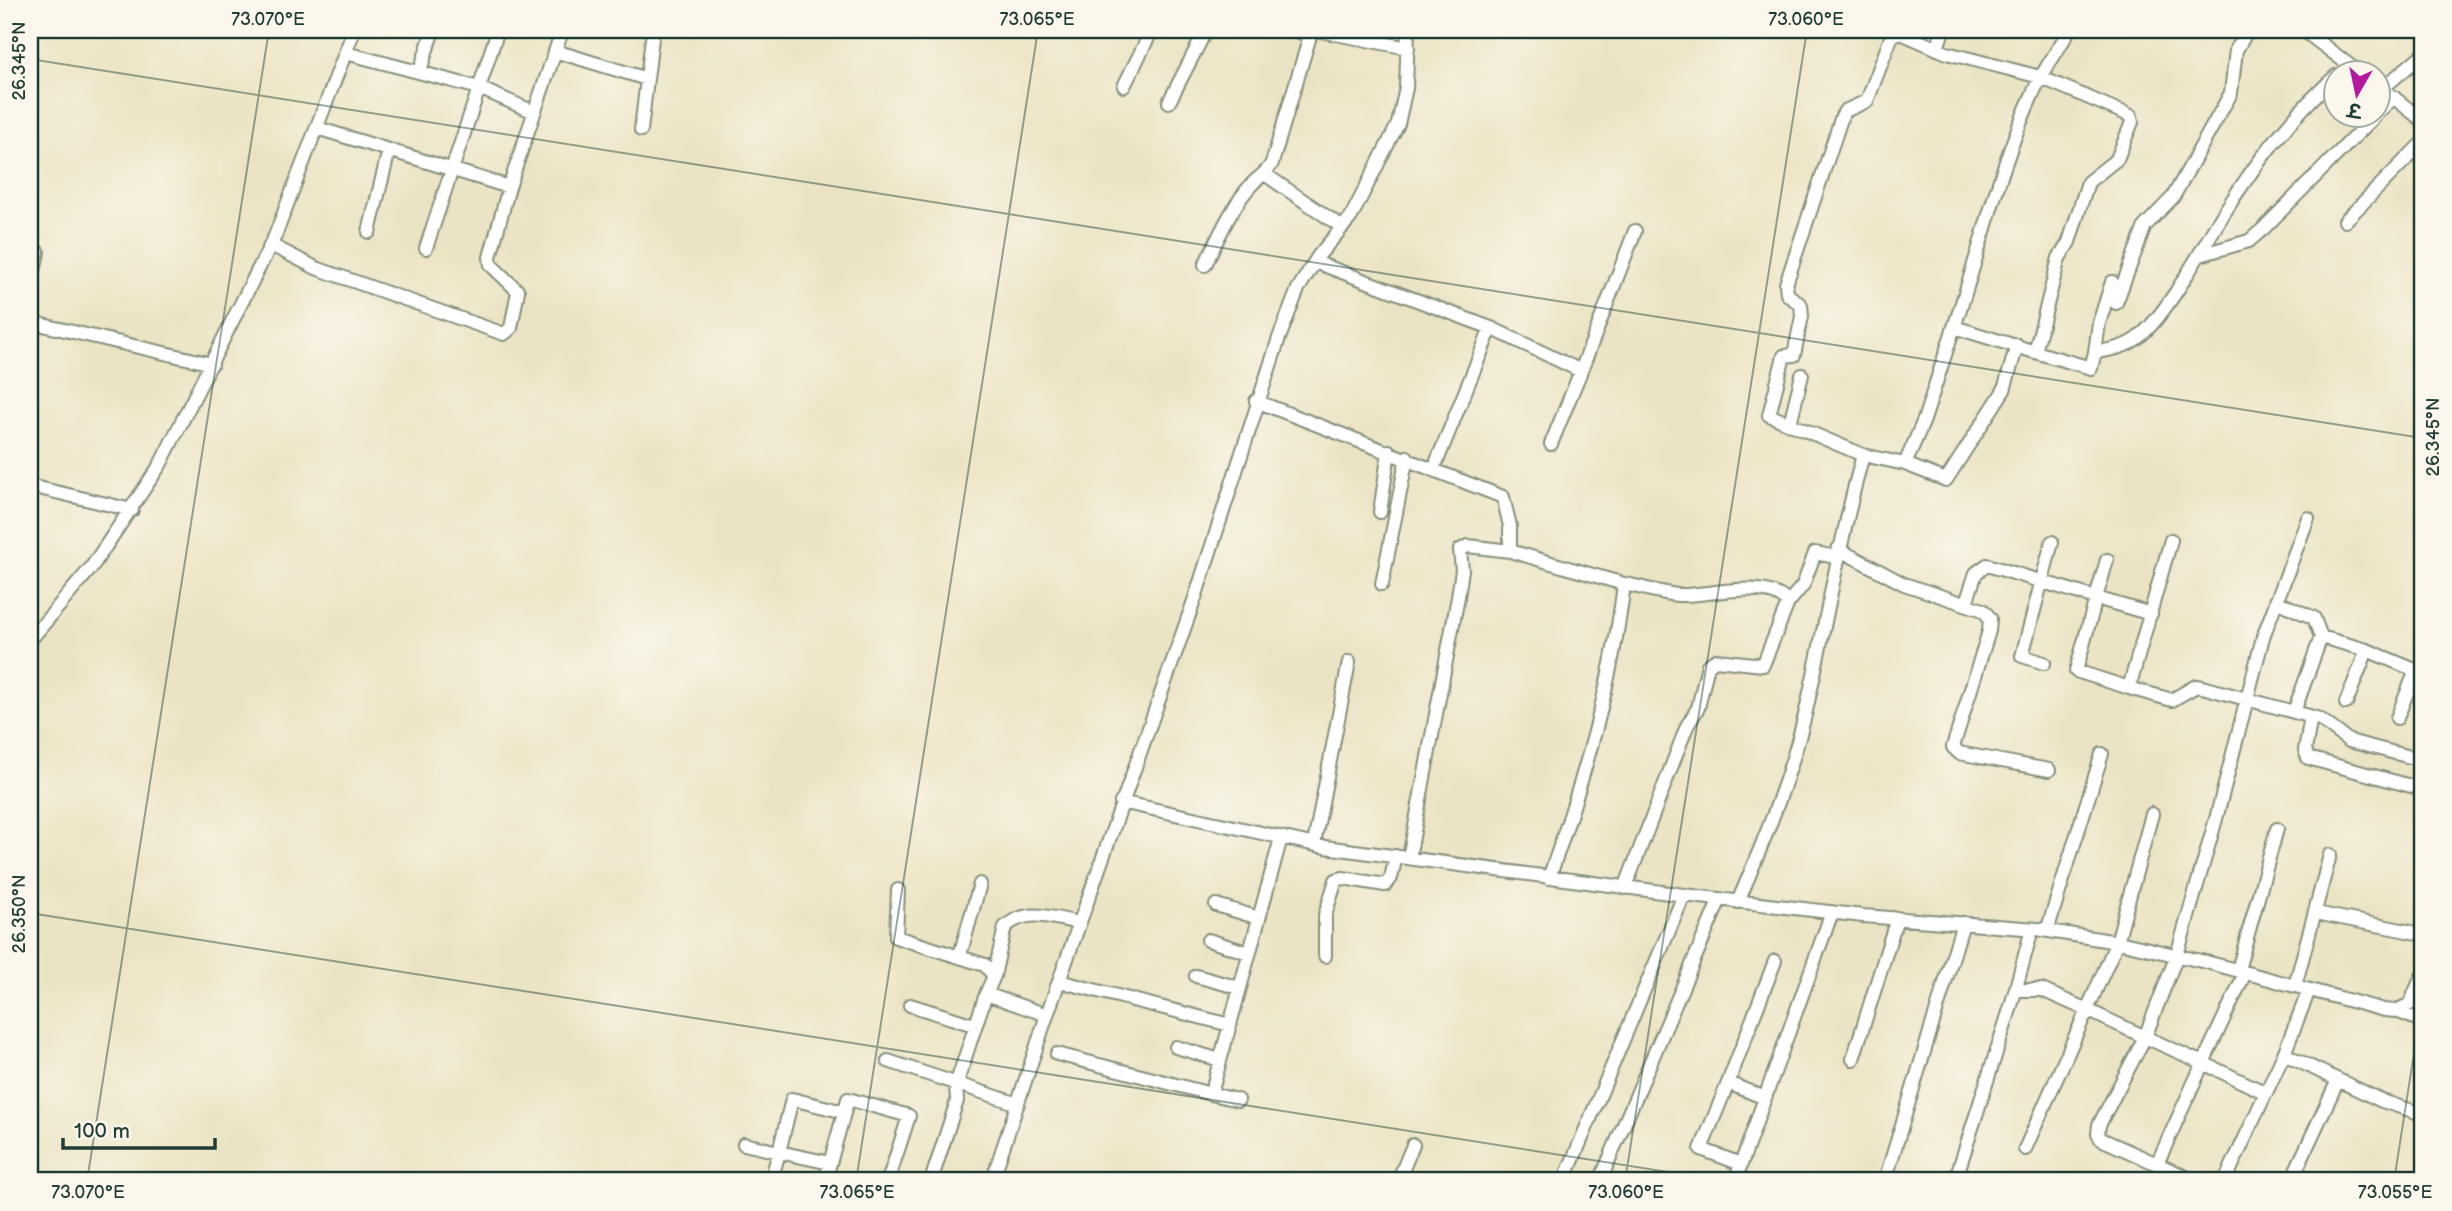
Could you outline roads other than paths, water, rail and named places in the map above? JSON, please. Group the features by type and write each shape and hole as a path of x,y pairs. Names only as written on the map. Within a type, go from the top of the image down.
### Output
{"street":[{"path":"30,640 91,568 160,465 271,245 354,30"},
{"path":"420,71 433,30"},
{"path":"426,248 498,30"},
{"path":"641,130 653,30"},
{"path":"1124,86 1152,30"},
{"path":"1169,102 1206,30"},
{"path":"1293,30 1310,36"},
{"path":"1205,265 1245,194 1253,183 1266,175 1290,108 1310,36 1315,30 1342,32 1408,48"},
{"path":"992,1181 1046,1015 1204,572 1256,401 1298,289 1342,227 1379,165 1398,124 1406,88 1408,30"},
{"path":"2017,345 2004,390 1946,480 1905,464 1863,454 1769,415 1784,356 1794,355 1802,316 1801,305 1787,294 1786,284 1842,116 1845,111 1867,101 1894,30 1937,49 2040,77 2127,113 2132,122 2117,159 2088,182 2066,250 2059,258 2035,352"},
{"path":"1937,49 1944,30"},
{"path":"1905,464 1924,420 2013,142 2040,77 2069,30"},
{"path":"2116,303 2145,226 2173,197 2231,93 2236,50 2248,30"},
{"path":"2303,30 2331,60"},
{"path":"271,245 316,268 503,334 511,328 518,291 491,265 491,257 509,187 562,31"},
{"path":"555,51 647,79"},
{"path":"346,53 479,88 534,112"},
{"path":"2392,78 2422,55"},
{"path":"2095,352 2113,350 2141,335 2200,255 2274,139 2322,89"},
{"path":"2394,97 2422,120"},
{"path":"317,128 509,187"},
{"path":"2200,255 2249,241 2361,130"},
{"path":"2345,221 2422,143"},
{"path":"369,232 389,150"},
{"path":"1266,175 1342,227"},
{"path":"1551,444 1635,231"},
{"path":"30,290 38,253"},
{"path":"1315,262 1491,328 1581,371"},
{"path":"1954,327 2091,368 2099,323 2112,282"},
{"path":"30,322 212,364"},
{"path":"1437,461 1491,328"},
{"path":"1790,423 1802,375"},
{"path":"1256,401 1407,457 1503,497 1510,526 1510,551"},
{"path":"1380,512 1389,451"},
{"path":"1738,902 1765,838 1802,726 1837,553 1863,454"},
{"path":"1382,584 1407,457"},
{"path":"30,486 132,510"},
{"path":"2195,1181 2101,1139 2098,1130 2145,1037 2177,955 2276,601 2308,518"},
{"path":"2129,688 2171,540"},
{"path":"2044,663 2022,656 2052,542"},
{"path":"1325,956 1325,915 1336,880 1343,878 1385,885 1402,857 1458,597 1462,570 1460,550 1468,546 1499,552 1510,551 1624,584 1676,595 1728,588 1780,595 1788,603"},
{"path":"1625,888 1687,726 1698,708 1708,665 1716,660 1763,665 1788,603 1803,585 1815,554 1837,553 1905,584 1983,610 1990,618 1990,625 1953,747 1959,753 2049,770"},
{"path":"2107,560 2076,671 2172,700 2196,686 2319,719 2349,741 2422,760"},
{"path":"1966,603 1976,573 1987,565 2151,614"},
{"path":"1549,878 1607,687 1615,653 1624,584"},
{"path":"2276,601 2314,618 2321,637 2294,712"},
{"path":"2321,637 2367,650 2419,671 2397,718"},
{"path":"2346,703 2367,650"},
{"path":"1314,844 1349,662"},
{"path":"2311,717 2305,750 2308,758 2422,789"},
{"path":"2047,931 2102,754"},
{"path":"1121,802 1314,844 1549,878 1832,912 2032,929 2118,942 2396,1011 2422,1021"},
{"path":"2025,1149 2118,942 2152,814"},
{"path":"2157,1164 2242,972 2277,829"},
{"path":"1211,1094 1281,838"},
{"path":"2295,986 2330,855"},
{"path":"960,955 980,884"},
{"path":"898,890 896,937 921,947 960,955 985,965 995,976"},
{"path":"1564,1181 1684,895"},
{"path":"1601,1181 1720,900"},
{"path":"1216,905 1259,918"},
{"path":"1735,1181 1832,912"},
{"path":"2316,912 2422,934"},
{"path":"931,1181 957,1101 956,1085 974,1025 995,976 1004,927 1012,920 1034,914 1079,923"},
{"path":"1853,1059 1897,918"},
{"path":"1885,1181 1963,923"},
{"path":"1955,1181 2016,990 2032,929"},
{"path":"1208,940 1249,953"},
{"path":"1741,1164 1701,1149 1775,961"},
{"path":"1196,976 1240,988"},
{"path":"2396,1011 2410,1004 2422,976"},
{"path":"1059,981 1230,1025"},
{"path":"2016,990 2042,990 2266,1093"},
{"path":"2225,1181 2284,1054 2309,990"},
{"path":"986,994 1046,1015"},
{"path":"910,1005 974,1025"},
{"path":"1176,1047 1220,1060"},
{"path":"1057,1054 1238,1100"},
{"path":"2284,1054 2338,1080 2422,1114"},
{"path":"888,1061 1018,1104"},
{"path":"2291,1181 2338,1080"},
{"path":"1728,1083 1765,1098"},
{"path":"771,1181 792,1099 845,1112"},
{"path":"825,1181 848,1099 909,1116 888,1181"},
{"path":"744,1144 830,1163"},
{"path":"1398,1181 1413,1145"}]}
